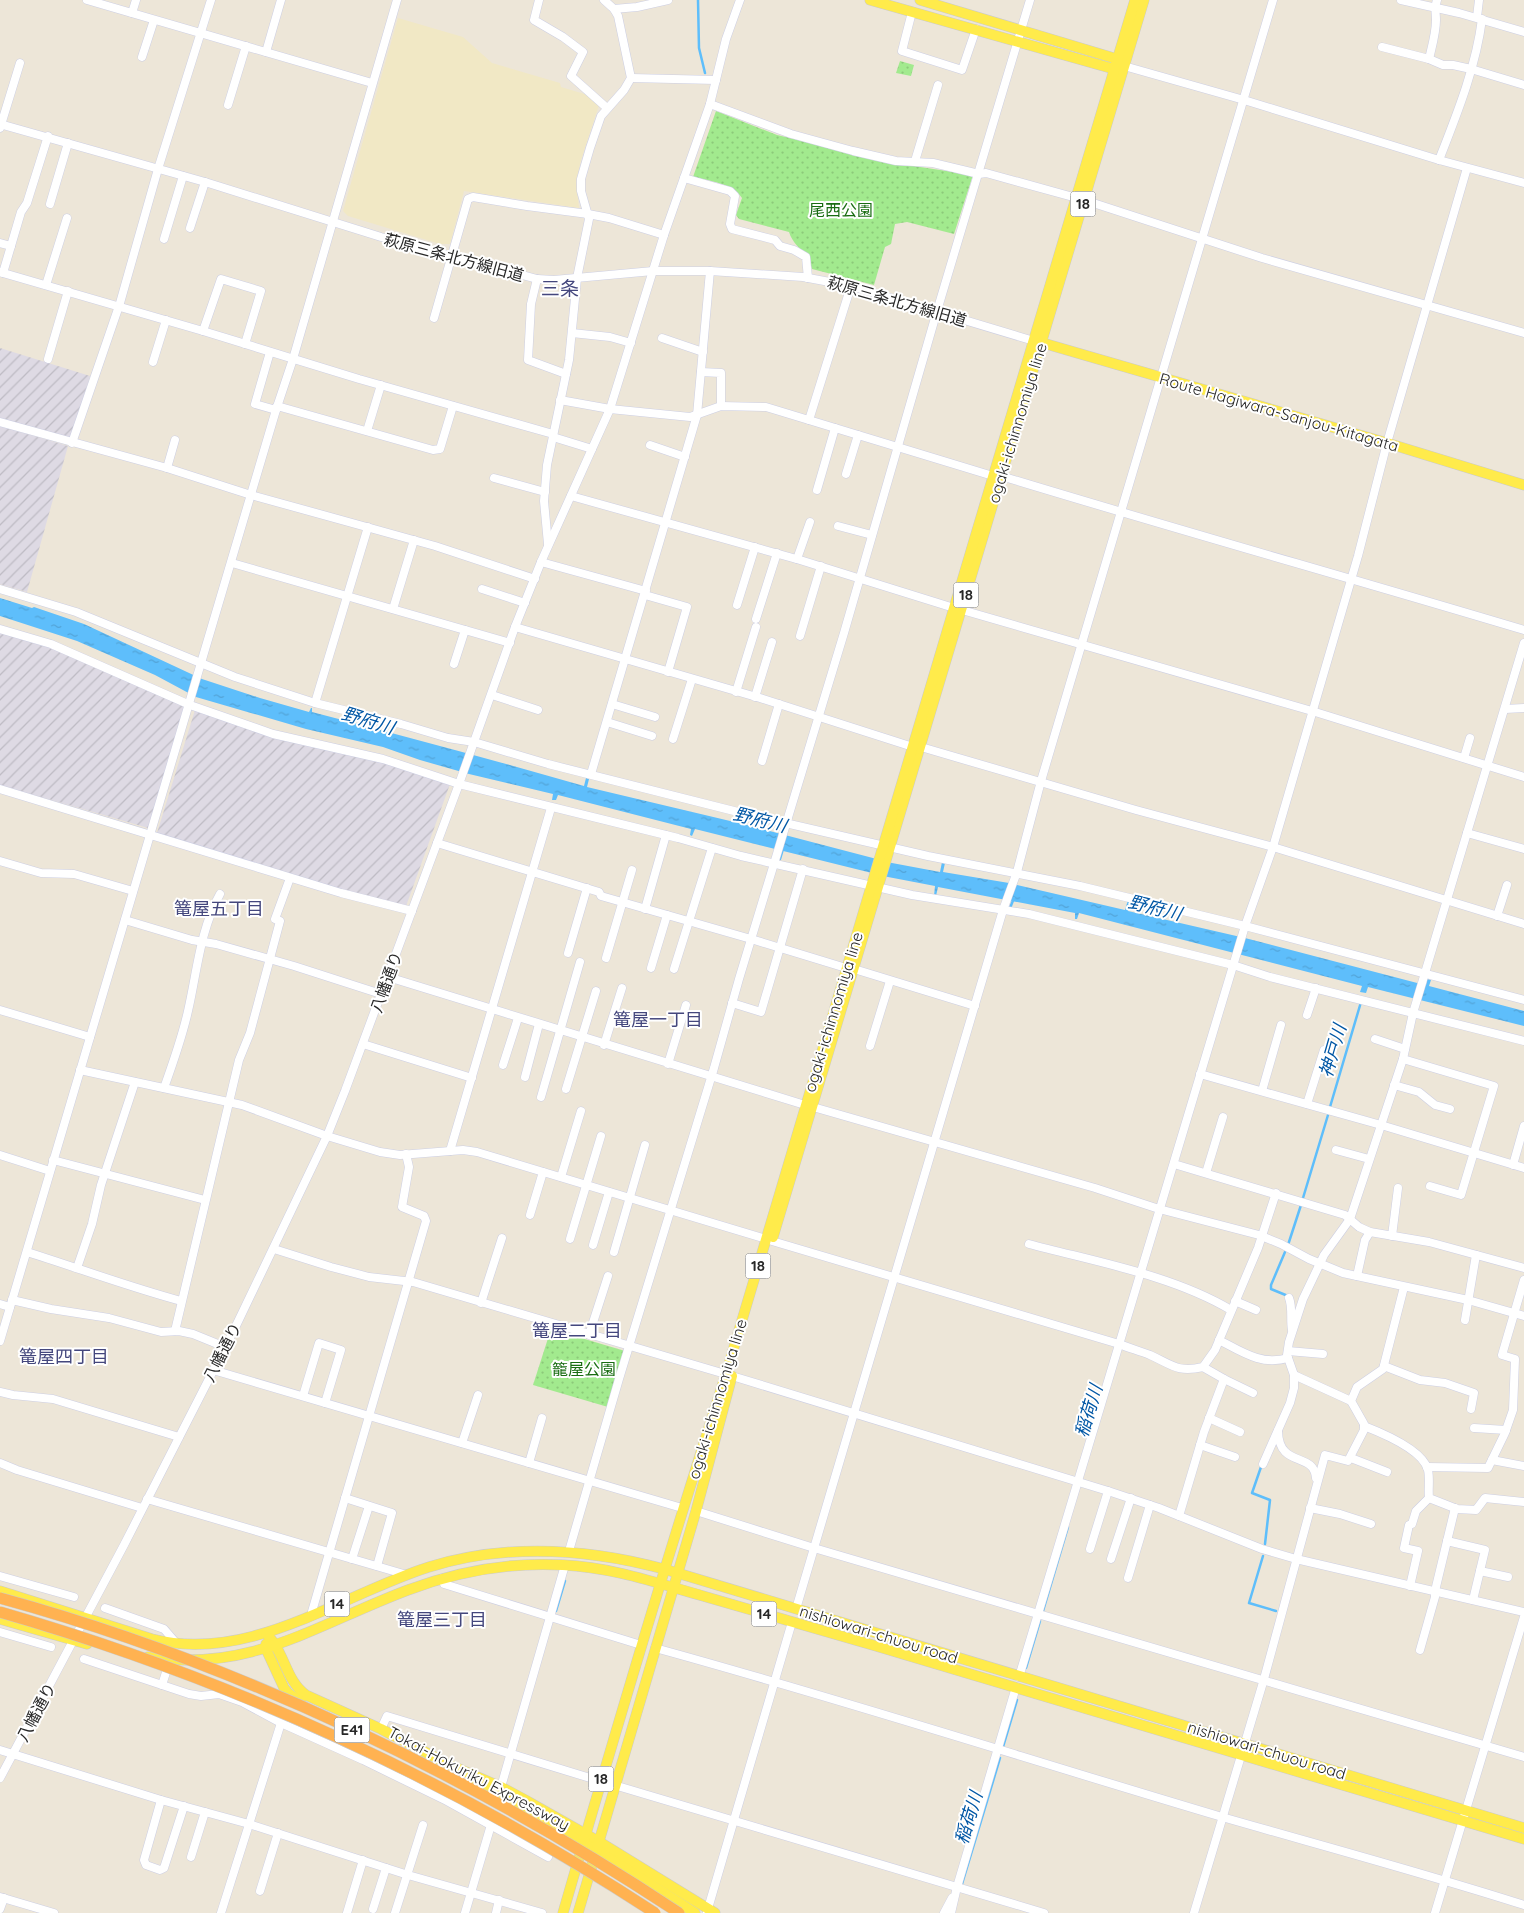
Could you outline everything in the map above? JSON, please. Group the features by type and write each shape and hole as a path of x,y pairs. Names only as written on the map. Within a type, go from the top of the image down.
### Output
{"highway":[{"name":"Tokai-Hokuriku Expressway","path":"3,1594 132,1640 263,1691 352,1730 423,1764 523,1818 679,1913"},
{"name":"Tokai-Hokuriku Expressway","path":"1,1617 108,1646 170,1668 259,1703 363,1749 516,1828 567,1857 655,1913"}],"main road":[{"path":"870,0 976,29 1020,36"},
{"path":"920,0 1020,36 1118,64"},
{"name":"ogaki-ichinnomiya line","path":"887,846 1080,199 1135,0"},
{"name":"ogaki-ichinnomiya line","path":"1118,64 1144,0"},
{"name":"Route Hagiwara-Sanjou-Kitagata","path":"1037,342 1387,443 1524,485"},
{"name":"18","path":"874,887 887,846"},
{"name":"ogaki-ichinnomiya line","path":"578,1913 672,1587 696,1511 729,1375 874,887"},
{"name":"ogaki-ichinnomiya line","path":"563,1913 600,1781 682,1508 729,1375"},
{"name":"nishiowari-chuou road","path":"3,1594 85,1617 137,1635 177,1644 222,1642 266,1633 407,1575 451,1561 486,1554 531,1550 569,1551 620,1558 664,1569 1019,1677 1245,1743 1464,1816 1524,1839"},
{"name":"nishiowari-chuou road","path":"1,1617 73,1641 139,1656 170,1660 210,1660 271,1648 404,1592 443,1578 492,1567 540,1564 565,1565 628,1575 672,1587 1241,1754 1464,1816 1524,1828"},
{"path":"266,1633 284,1688 293,1698 584,1838"},
{"path":"271,1648 300,1691 312,1699 381,1729 450,1765 501,1787 597,1846 710,1911"},
{"path":"597,1846 694,1913"}],"street":[{"path":"87,0 372,83"},
{"path":"132,13 136,0"},
{"path":"72,443 119,307 158,169 211,0"},
{"path":"266,52 281,0"},
{"path":"0,1341 190,705 276,408 293,359 397,0"},
{"path":"539,0 534,20 563,37 583,52 571,76 607,108"},
{"path":"549,546 544,501 545,492 553,435 566,374 577,278 588,219 581,190 581,179 601,116 624,90 631,78 618,16 614,9 604,0"},
{"path":"614,9 637,7 668,0"},
{"name":"八幡通り","path":"0,1778 14,1755 225,1347 327,1136 388,977 492,695 515,627 541,562 610,409 664,235 710,104 726,38 740,0"},
{"path":"569,1551 712,1077 732,1003 1030,0"},
{"path":"796,1609 933,1142 1003,910 1017,872 1041,782 1273,0"},
{"path":"1401,0 1435,4 1524,32"},
{"path":"1439,160 1480,38 1479,0"},
{"path":"1429,59 1434,38 1435,4"},
{"path":"912,12 902,52 962,70 976,29"},
{"path":"142,57 154,20"},
{"path":"228,106 246,46"},
{"path":"1382,47 1429,59 1443,65 1471,69 1524,85"},
{"path":"0,125 20,63"},
{"path":"1118,64 1244,100 1439,160 1524,183"},
{"path":"631,78 716,80"},
{"path":"915,162 938,85"},
{"path":"710,104 791,134 896,161 933,162 979,174 986,173 1080,199 1262,258 1524,333"},
{"name":"萩原三条北方線旧道","path":"0,125 48,136 452,257 537,279 577,278 653,271 710,271 808,278 851,286 1037,342"},
{"path":"48,136 27,203 21,212 1,272 553,435 592,449"},
{"path":"50,204 68,143"},
{"path":"1019,1677 1233,963 1273,847 1351,578 1387,443 1468,168"},
{"path":"164,239 183,176"},
{"path":"684,178 730,191 735,196 730,224 732,229 775,240 780,246 794,250 806,257 808,278"},
{"path":"190,228 205,182"},
{"path":"434,318 468,199 473,197 609,218 664,235"},
{"path":"46,285 67,218"},
{"path":"0,243 11,246"},
{"path":"591,774 698,415 710,271"},
{"path":"203,331 220,279 260,291 246,344"},
{"path":"537,279 531,304 528,360 566,374"},
{"path":"809,420 851,286"},
{"path":"48,359 68,291"},
{"path":"153,362 166,320"},
{"path":"572,333 610,337 631,343"},
{"path":"662,338 703,352"},
{"path":"270,352 255,404 367,431 433,450 440,449 453,406"},
{"path":"701,372 721,374 721,406"},
{"path":"367,431 382,386"},
{"path":"560,400 610,409 690,417 721,406 766,407 1524,630"},
{"path":"0,422 167,468 251,495 414,540 535,579"},
{"path":"817,490 835,428"},
{"path":"846,474 858,435"},
{"path":"167,468 175,440"},
{"path":"650,445 685,457"},
{"path":"494,478 545,492"},
{"path":"571,496 777,553 958,609 1312,711 1524,777"},
{"path":"797,559 810,522"},
{"path":"838,526 872,535"},
{"path":"315,703 368,527"},
{"path":"393,609 414,540"},
{"path":"737,605 755,547"},
{"path":"736,692 777,553"},
{"path":"541,562 687,607 668,672"},
{"path":"232,563 510,644"},
{"path":"800,636 821,566"},
{"path":"0,589 76,612 234,677 315,703 787,823 887,846 1017,872 1524,1000"},
{"path":"482,589 525,603"},
{"path":"515,627 779,704 917,747 1273,847 1447,902 1524,924"},
{"path":"0,629 51,644 190,705 273,734 383,759 459,784 551,808 874,887 1030,914 1233,963 1270,977 1413,1011 1524,1041"},
{"path":"454,664 465,630"},
{"path":"755,697 772,642"},
{"path":"1263,1464 1272,1439 1278,1431 1290,1403 1294,1388 1294,1375 1288,1354 1292,1331 1303,1299 1320,1263 1350,1219 1403,1058 1413,1011 1524,643"},
{"path":"673,739 692,679"},
{"path":"492,695 538,710"},
{"path":"612,704 655,717"},
{"path":"762,761 779,704"},
{"path":"1505,709 1524,708"},
{"path":"607,722 652,736"},
{"path":"1464,758 1470,738"},
{"path":"0,789 340,893 412,911"},
{"path":"450,1151 551,808"},
{"path":"1467,833 1524,849"},
{"path":"645,909 666,835"},
{"path":"437,843 587,888 599,892 602,896 975,1006"},
{"path":"674,969 712,848"},
{"path":"0,861 41,873 74,874 133,891"},
{"path":"732,1003 761,1012 803,869"},
{"path":"606,958 632,870"},
{"path":"175,1331 239,1060 250,1033 280,921 276,919 290,878"},
{"path":"1497,916 1507,885"},
{"path":"568,953 587,888"},
{"path":"164,1088 188,1013 202,942 213,906 220,894"},
{"path":"651,968 666,915"},
{"path":"125,920 269,959 381,994"},
{"path":"541,1097 580,962"},
{"path":"388,977 604,1045 809,1106 1095,1188 1159,1209 1234,1227 1281,1244 1343,1273 1468,1300 1524,1316"},
{"path":"870,1046 890,981"},
{"path":"604,1045 622,988"},
{"path":"1308,1015 1316,988"},
{"path":"566,1089 596,991"},
{"path":"668,1064 686,1005"},
{"path":"0,1010 90,1037"},
{"path":"503,1065 518,1018"},
{"path":"525,1077 539,1024"},
{"path":"1262,1091 1281,1025"},
{"path":"1376,1039 1405,1049"},
{"path":"363,1044 472,1078"},
{"path":"1307,1104 1324,1050"},
{"path":"1403,1058 1494,1086 1461,1194 1430,1186"},
{"path":"80,1070 242,1105 327,1136 380,1152 406,1154 450,1151 477,1152 1119,1344 1150,1355 1179,1369 1187,1370 1203,1367 1253,1392"},
{"path":"1200,1074 1524,1168"},
{"path":"77,1268 92,1224 104,1174 135,1082"},
{"path":"1394,1085 1419,1092 1435,1105 1450,1109"},
{"path":"561,1177 581,1112"},
{"path":"1206,1173 1223,1117"},
{"path":"1513,1165 1524,1126"},
{"path":"570,1239 601,1136"},
{"path":"614,1252 645,1145"},
{"path":"1336,1150 1369,1159"},
{"path":"311,1615 426,1221 424,1216 402,1207 409,1168 406,1154"},
{"path":"0,1155 50,1172"},
{"path":"53,1160 205,1200"},
{"path":"1174,1164 1345,1215 1359,1227 1370,1232 1429,1242 1524,1268"},
{"path":"530,1215 543,1172"},
{"path":"1392,1236 1398,1188"},
{"path":"593,1245 610,1192"},
{"path":"1203,1367 1215,1350 1232,1310 1262,1236 1276,1193"},
{"path":"1357,1276 1365,1240 1370,1232"},
{"path":"481,1303 502,1238"},
{"path":"1029,1244 1139,1273 1194,1290 1232,1310"},
{"path":"274,1249 369,1277 408,1282 729,1375 1150,1504 1262,1549 1296,1560 1524,1612"},
{"path":"27,1252 139,1290 181,1301"},
{"path":"1465,1320 1476,1255"},
{"path":"589,1334 608,1276"},
{"path":"1427,1467 1488,1468 1513,1410 1515,1359 1502,1355 1524,1280"},
{"path":"1351,1401 1357,1387 1383,1369 1404,1287"},
{"path":"1289,1298 1292,1304 1290,1319 1292,1331"},
{"path":"1235,1301 1256,1310"},
{"path":"0,1304 109,1318 161,1332 175,1331 193,1334 225,1347"},
{"path":"1219,1340 1257,1359 1267,1361 1288,1354 1323,1354"},
{"path":"302,1396 319,1343 341,1350 325,1403"},
{"path":"1384,1366 1420,1380 1445,1383 1474,1393 1471,1409"},
{"path":"213,1370 682,1508"},
{"path":"1194,1913 1264,1679 1326,1455 1348,1461 1364,1430 1364,1426 1351,1401 1294,1375"},
{"path":"1179,1516 1200,1445 1224,1379"},
{"path":"0,1392 53,1399 179,1437"},
{"path":"462,1443 478,1395"},
{"path":"529,1463 542,1418"},
{"path":"1209,1418 1240,1432"},
{"path":"1364,1426 1411,1449 1425,1462 1427,1467 1429,1498 1416,1511 1412,1524 1409,1525 1404,1548 1418,1551 1410,1586"},
{"path":"1474,1428 1506,1430"},
{"path":"1278,1431 1278,1440 1283,1451 1310,1464 1316,1470 1317,1483"},
{"path":"1200,1445 1235,1457"},
{"path":"1351,1458 1387,1472"},
{"path":"1492,1460 1524,1466"},
{"path":"0,1463 17,1470 142,1508"},
{"path":"1090,1549 1108,1491"},
{"path":"345,1498 392,1513 377,1566"},
{"path":"1111,1559 1131,1498"},
{"path":"1429,1498 1455,1508 1476,1510 1485,1498 1524,1502"},
{"path":"147,1499 407,1575"},
{"path":"1128,1578 1150,1504"},
{"path":"352,1559 369,1506"},
{"path":"1310,1508 1340,1514 1371,1524"},
{"path":"1420,1650 1435,1597 1434,1592 1455,1508"},
{"path":"696,1511 814,1548 1524,1757"},
{"path":"1447,1541 1485,1550 1473,1600"},
{"path":"501,1787 565,1565"},
{"path":"1480,1571 1508,1577"},
{"path":"0,1576 74,1597"},
{"path":"443,1578 444,1584 641,1645"},
{"path":"3,1594 14,1580"},
{"path":"105,1608 169,1632 177,1644"},
{"path":"1,1617 0,1632 50,1647"},
{"path":"1435,1913 1524,1617"},
{"path":"710,1911 734,1820 792,1622"},
{"path":"137,1635 150,1624"},
{"path":"655,1648 774,1681 1223,1817 1445,1880 1524,1905"},
{"path":"84,1659 201,1696 214,1694 242,1702 281,1723 447,1801 548,1857"},
{"path":"162,1684 170,1660"},
{"path":"953,1913 957,1887 1016,1687"},
{"path":"381,1729 387,1716 600,1781"},
{"path":"221,1913 281,1723"},
{"path":"0,1750 161,1800 249,1824 408,1875 542,1913"},
{"path":"447,1801 459,1778"},
{"path":"614,1785 1044,1913"},
{"path":"161,1800 144,1860 146,1866 160,1870 164,1868 184,1806"},
{"path":"191,1857 205,1812"},
{"path":"395,1913 423,1825"},
{"path":"465,1913 491,1825"},
{"path":"260,1891 278,1833"},
{"path":"347,1913 363,1860"},
{"path":"373,1909 386,1868"},
{"path":"944,1913 957,1887"},
{"path":"0,1909 2,1897 54,1913"},
{"path":"496,1913 500,1900"}],"shaded area":[{"path":"398,18 463,37 492,63 560,83 561,87 601,99 581,160 576,182 579,208 464,191 450,244 440,244 348,216 343,211"},
{"path":"0,348 90,376 71,439 0,419"},
{"path":"0,426 68,446 27,592 0,584"},
{"path":"0,632 51,647 185,706 148,828 0,785"},
{"path":"195,710 382,761 450,784 405,909 157,833"}],"green space":[{"path":"900,61 914,65 911,76 896,73"},
{"name":"尾西公園","path":"716,111 777,135 907,165 973,175 954,234 907,222 895,224 891,244 885,247 874,285 812,269 807,258 794,242 789,232 739,219 736,215 742,198 738,193 720,183 693,177"},
{"name":"籠屋公園","path":"551,1329 625,1351 608,1407 533,1385"}],"water":[{"path":"0,598 84,624 202,679 309,712 312,708 312,712 584,786 586,778 589,779 587,787 747,825 892,863 940,872 942,862 945,863 943,872 1009,883 1125,910 1128,900 1131,901 1128,911 1245,938 1421,984 1426,985 1427,979 1431,980 1429,986 1524,1011 1524,1026 1368,987 1366,993 1360,992 1362,986 1079,913 1077,919 1075,919 1075,913 938,887 936,896 934,896 935,886 888,877 695,829 692,836 690,835 691,829 558,795 556,800 552,800 553,794 469,774 383,747 306,729 196,697 155,675 77,641 0,616"}],"waterway":[{"path":"698,0 699,48 705,73"},
{"path":"780,859 783,849"},
{"path":"1010,908 1014,898"},
{"name":"神戸川","path":"1330,1107 1361,1002"},
{"name":"神戸川","path":"1303,1198 1328,1115"},
{"name":"神戸川","path":"1288,1245 1301,1205"},
{"name":"神戸川","path":"1285,1252 1271,1289 1288,1296"},
{"name":"神戸川","path":"1261,1467 1252,1493 1270,1500 1265,1544"},
{"name":"稲荷川","path":"1043,1611 1068,1527"},
{"name":"神戸川","path":"1263,1556 1249,1603 1276,1611"},
{"path":"556,1611 565,1581"},
{"name":"稲荷川","path":"1026,1668 1040,1621"},
{"name":"稲荷川","path":"1003,1747 1017,1700"},
{"name":"稲荷川","path":"962,1884 1000,1758"}],"district":[{"name":"三条","path":"560,288"},
{"name":"篭屋五丁目","path":"219,909"},
{"name":"篭屋一丁目","path":"658,1020"},
{"name":"篭屋二丁目","path":"577,1331"},
{"name":"篭屋四丁目","path":"64,1357"},
{"name":"篭屋三丁目","path":"442,1620"}],"water label":[{"name":"野府川","path":"368,721"},
{"name":"野府川","path":"760,820"},
{"name":"野府川","path":"1155,908"}]}
